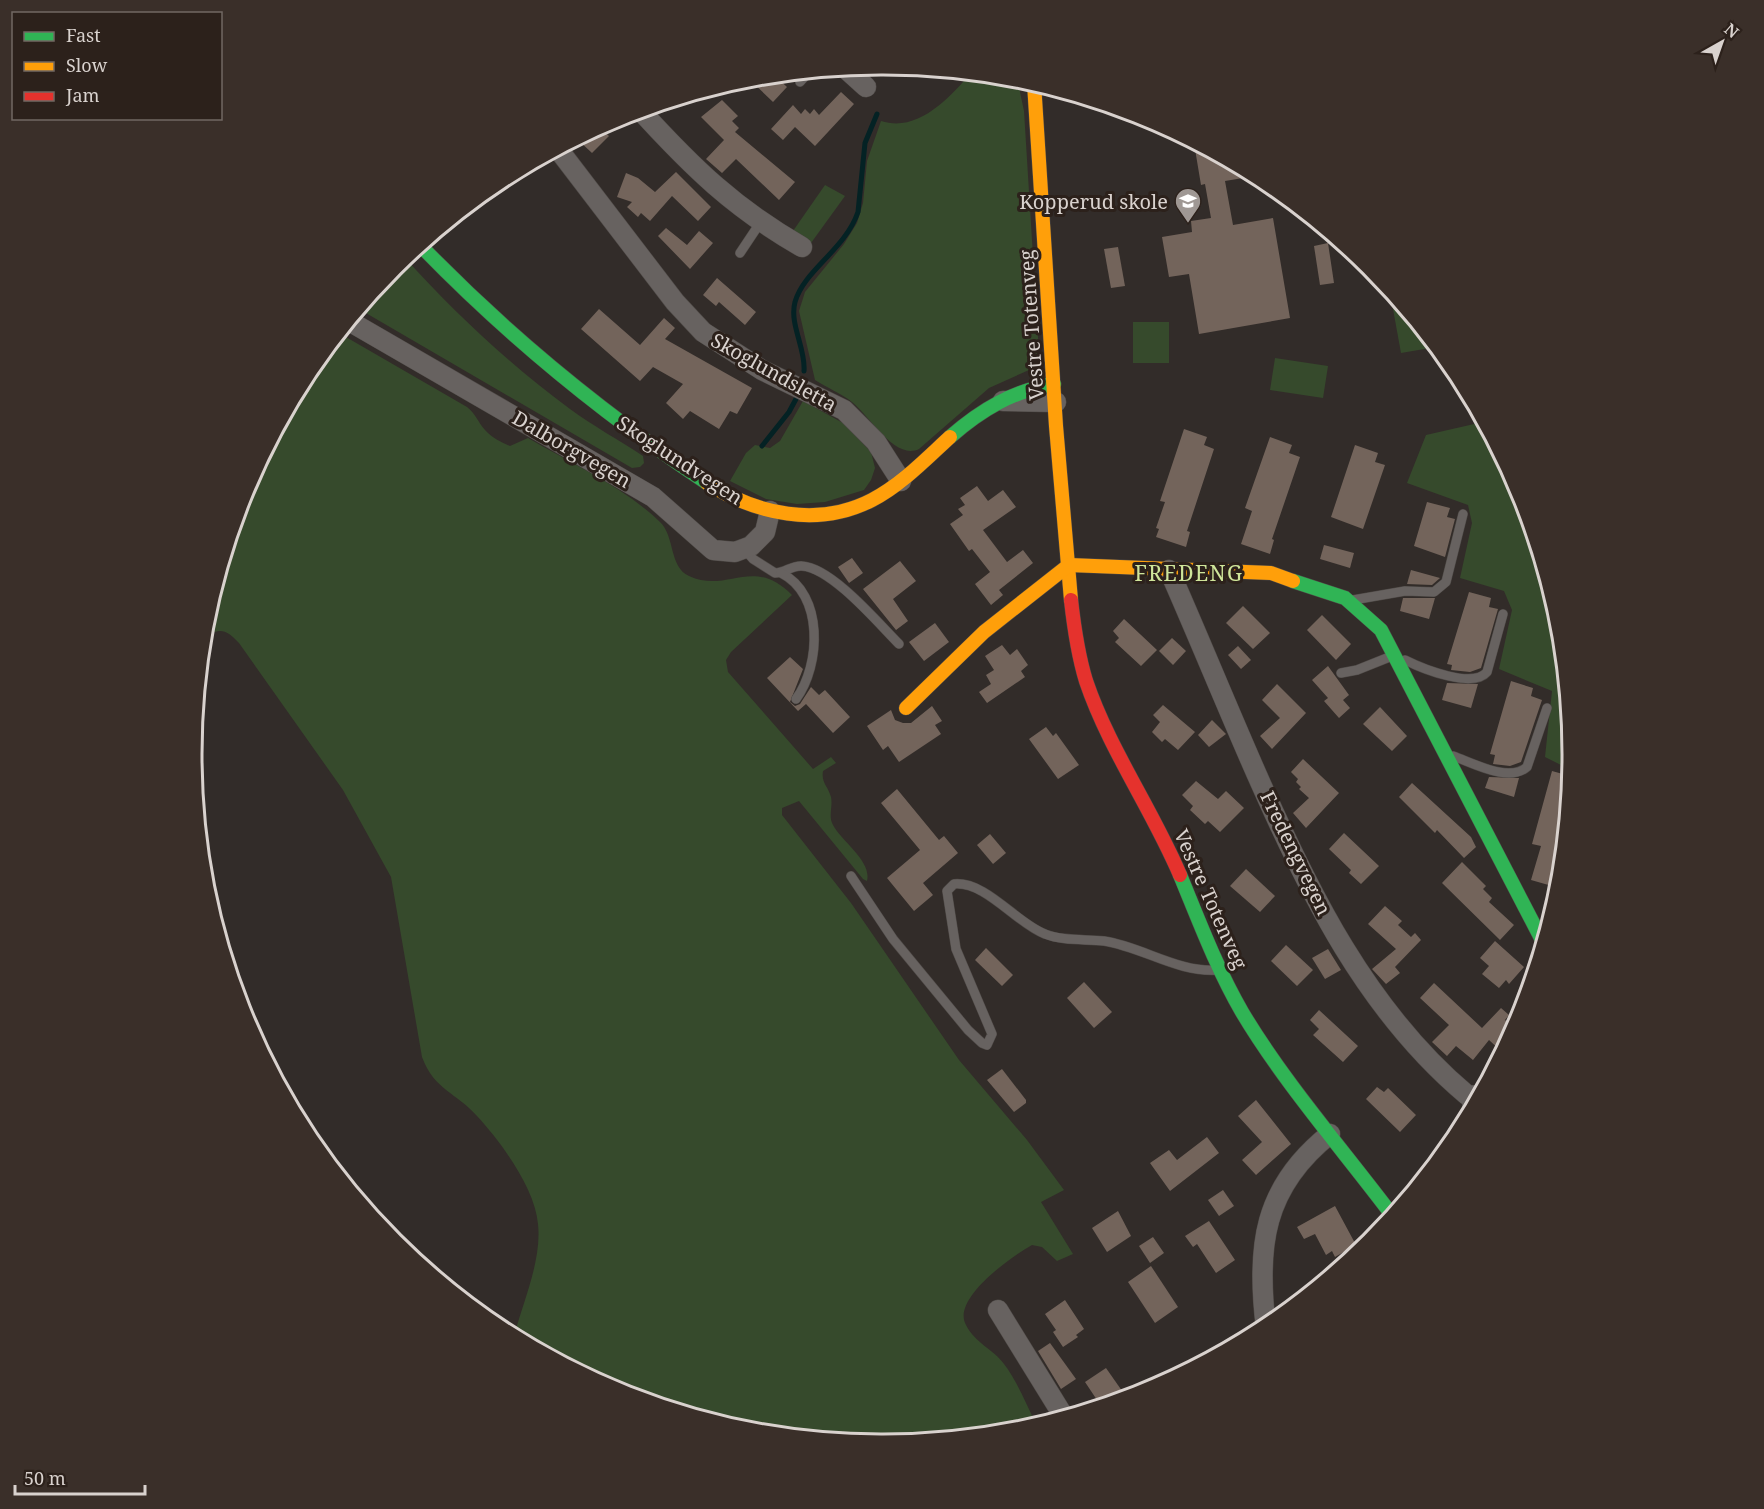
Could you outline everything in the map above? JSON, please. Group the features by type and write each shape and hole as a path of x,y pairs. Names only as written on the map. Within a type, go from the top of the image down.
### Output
{"street":[{"path":"853,76 866,87"},
{"name":"Vestre Totenveg","path":"1035,93 1074,628 1086,680 1103,721 1175,864 1220,970 1242,1012 1265,1047 1387,1209"},
{"path":"647,117 716,189 760,223 802,247"},
{"name":"Skoglundsletta","path":"563,155 675,302 703,332 762,370 844,410 876,442 901,481"},
{"name":"Skoglundvegen","path":"426,251 516,341 583,396 698,476 744,503 770,511 805,516 847,511 873,500 901,481 976,416 1003,401 1055,393"},
{"name":"Dalborgvegen","path":"356,325 653,497 713,550 726,552 745,550"},
{"path":"745,550 765,532 770,511"},
{"path":"906,708 940,673 995,624 1044,582 1069,565 1271,573 1348,601 1381,630 1538,932"},
{"name":"Fredengvegen","path":"1169,570 1293,856 1359,975 1418,1048 1470,1094"},
{"path":"1265,1315 1262,1261 1273,1204 1301,1159 1330,1134"},
{"path":"998,1310 1060,1410"}],"lane":[{"path":"740,253 760,223"},
{"path":"1348,601 1405,591 1434,592 1442,588 1446,582 1463,514"},
{"path":"745,550 765,568 794,579 803,592 813,634 814,659 806,686 796,699"},
{"path":"781,573 791,567 803,566 818,571 840,587 899,644"},
{"path":"1341,673 1357,670 1394,655 1426,670 1473,680 1482,678 1488,672 1503,614"},
{"path":"1445,754 1510,774 1521,772 1527,767 1547,708"},
{"path":"851,876 893,939 982,1044 987,1045 992,1034 952,935 947,891 954,884 980,891 1030,928 1047,935 1105,941 1149,952 1183,967 1220,970"}],"green space":[{"path":"964,80 1019,89 1024,111 1039,353 1029,370 989,388 919,449 910,451 901,449 892,443 848,399 815,380 799,311 805,292 844,244 857,223 863,203 867,161 881,121 908,122 920,118 953,93"},
{"path":"825,185 845,196 811,243 793,231"},
{"path":"412,265 504,356 570,409 643,456 644,463 640,467 632,468 366,313"},
{"path":"1392,305 1427,349 1401,353"},
{"path":"1133,322 1169,322 1169,363 1133,363"},
{"path":"346,337 467,407 485,430 497,440 510,446 528,438 630,497 665,528 678,566 689,576 716,581 752,576 765,578 778,583 792,595 731,652 726,660 728,672 813,769 831,757 836,763 823,771 824,782 831,797 832,822 861,859 865,866 867,881 799,801 782,808 782,815 851,903 959,1060 1027,1140 1064,1190 1041,1202 1073,1254 1057,1261 1042,1247 1032,1245 1011,1258 986,1279 967,1303 964,1315 970,1331 1000,1359 1009,1371 1033,1417 971,1428 926,1433 882,1434 838,1433 749,1421 706,1411 622,1382 581,1364 517,1327 537,1252 538,1224 531,1196 515,1166 496,1139 469,1108 439,1084 427,1068 422,1057 391,877 343,790 239,643 226,632 214,632 226,579 254,494 294,415 317,377"},
{"path":"1275,358 1328,366 1323,398 1270,390"},
{"path":"803,401 843,423 871,452 875,468 864,490 825,502 797,504 766,499 730,481 746,453 755,445 770,448 780,441"},
{"path":"1475,424 1510,494 1538,579 1548,622 1556,666 1562,765 1545,757 1552,691 1499,669 1512,610 1504,591 1460,578 1472,523 1468,505 1407,483 1426,435"}],"building":[{"path":"782,83 787,87 773,102 757,87"},
{"path":"841,92 854,104 815,146 795,127 783,140 771,129 793,105 801,114 805,109 810,114 814,109 819,115"},
{"path":"722,100 738,116 732,121 739,128 735,132 795,182 779,200 736,159 722,173 706,159 724,140 701,117"},
{"path":"607,134 609,136 592,153 583,144"},
{"path":"1195,152 1241,178 1225,181 1233,225 1273,218 1290,318 1199,334 1189,274 1169,277 1162,237 1192,232 1191,221 1211,218 1205,184 1201,185"},
{"path":"676,172 711,207 698,221 672,196 650,221 641,213 638,217 627,207 632,202 617,197 626,173 638,178 655,192"},
{"path":"666,228 687,245 699,231 713,243 690,269 658,236"},
{"path":"1328,243 1334,283 1320,285 1314,246"},
{"path":"1118,247 1125,286 1111,288 1104,249"},
{"path":"717,278 756,312 745,325 719,302 716,306 703,295"},
{"path":"599,309 640,345 664,318 675,328 665,339 752,388 737,414 730,411 719,429 690,411 683,419 666,403 683,384 653,367 640,381 581,329"},
{"path":"1184,429 1207,437 1204,445 1214,449 1187,531 1190,532 1186,547 1156,537 1159,529 1156,528 1165,502 1160,501"},
{"path":"1270,437 1292,445 1289,453 1300,457 1272,539 1274,540 1270,554 1241,544 1252,511 1245,508"},
{"path":"1355,445 1378,453 1375,462 1385,465 1363,529 1331,517"},
{"path":"977,486 988,501 1003,490 1016,507 983,530 1007,562 1023,550 1033,563 999,590 1003,595 991,605 975,584 990,572 972,549 969,551 950,524 963,515 958,509 965,505 960,498"},
{"path":"1427,502 1450,508 1447,517 1455,519 1445,557 1414,546"},
{"path":"1324,545 1354,553 1350,568 1320,559"},
{"path":"852,558 863,573 849,583 838,567"},
{"path":"900,561 916,581 893,599 908,621 896,630 863,589"},
{"path":"1411,570 1440,578 1432,585 1407,584"},
{"path":"1469,592 1491,598 1489,607 1498,609 1481,668 1470,672 1451,670 1452,665 1447,664"},
{"path":"1403,598 1435,598 1429,619 1400,611"},
{"path":"1243,606 1270,633 1253,649 1226,623"},
{"path":"1322,615 1351,644 1336,660 1307,630"},
{"path":"1124,619 1157,650 1141,666 1115,642 1119,638 1113,631"},
{"path":"935,623 949,642 924,661 909,642"},
{"path":"1172,638 1186,651 1173,665 1159,651"},
{"path":"1002,645 1010,655 1017,649 1028,665 1021,671 1025,677 987,703 979,692 991,684 986,675 994,670 985,656"},
{"path":"1238,646 1251,660 1241,669 1228,655"},
{"path":"790,657 803,669 790,702 795,706 800,704 811,687 819,695 825,690 850,717 833,733 806,704 798,711 767,678"},
{"path":"1328,666 1349,695 1343,700 1350,708 1339,718 1324,701 1328,698 1312,680"},
{"path":"1511,681 1533,688 1531,696 1542,700 1521,762 1510,766 1493,764 1495,755 1490,754"},
{"path":"1447,683 1478,684 1471,708 1442,700"},
{"path":"1277,684 1306,713 1272,749 1260,736 1280,718 1262,700"},
{"path":"1163,705 1195,732 1178,750 1165,739 1162,742 1152,732 1160,722 1153,715"},
{"path":"932,706 942,721 935,725 941,734 899,762 888,746 883,750 867,726 891,710 895,720 911,723"},
{"path":"1380,707 1407,736 1392,751 1363,724"},
{"path":"1212,720 1226,734 1209,747 1198,735"},
{"path":"1046,727 1053,736 1056,733 1079,765 1058,779 1029,739"},
{"path":"1303,759 1339,793 1306,828 1293,813 1309,798 1299,789 1301,787 1296,782 1298,779 1291,772"},
{"path":"1552,771 1561,774 1556,843 1548,885 1531,880 1541,846 1532,844"},
{"path":"1489,777 1519,778 1514,797 1485,788"},
{"path":"1196,781 1218,799 1226,791 1244,808 1220,832 1208,821 1205,824 1190,810 1193,806 1182,795"},
{"path":"1412,783 1471,837 1476,847 1464,858 1437,830 1435,833 1399,797"},
{"path":"897,789 939,840 944,836 958,853 923,883 933,895 914,911 887,878 920,850 881,803"},
{"path":"1344,833 1379,866 1361,884 1349,873 1351,870 1329,849"},
{"path":"990,834 1006,853 993,864 977,845"},
{"path":"1462,862 1486,886 1483,889 1492,898 1489,902 1514,925 1500,940 1442,883"},
{"path":"1246,869 1275,896 1260,912 1230,886"},
{"path":"1385,906 1402,921 1398,925 1411,937 1415,933 1421,940 1395,967 1400,973 1386,984 1372,969 1396,949 1368,924"},
{"path":"1495,941 1524,967 1509,984 1506,980 1499,988 1482,974 1489,966 1480,958"},
{"path":"1286,945 1313,970 1297,986 1271,961"},
{"path":"986,948 1013,975 1002,986 975,960"},
{"path":"1328,949 1341,970 1325,979 1312,958"},
{"path":"1084,982 1112,1012 1094,1028 1067,998"},
{"path":"1434,983 1482,1028 1501,1008 1509,1015 1495,1046 1489,1040 1473,1060 1456,1046 1447,1056 1432,1042 1449,1025 1420,998"},
{"path":"1319,1010 1358,1046 1343,1062 1313,1035 1319,1029 1310,1020"},
{"path":"1002,1069 1026,1100 1026,1103 1014,1112 987,1080"},
{"path":"1377,1087 1384,1092 1388,1088 1416,1115 1400,1132 1366,1099"},
{"path":"1256,1100 1291,1144 1256,1175 1242,1160 1262,1142 1238,1116"},
{"path":"1207,1137 1219,1153 1170,1191 1150,1163 1169,1150 1177,1160"},
{"path":"1223,1190 1234,1206 1219,1216 1208,1200"},
{"path":"1335,1206 1354,1242 1335,1257 1332,1251 1326,1255 1315,1234 1304,1239 1297,1227"},
{"path":"1118,1211 1131,1236 1107,1252 1092,1228"},
{"path":"1209,1221 1235,1260 1216,1273 1197,1244 1193,1247 1185,1236"},
{"path":"1153,1237 1164,1253 1150,1263 1139,1246"},
{"path":"1151,1266 1178,1307 1155,1323 1128,1282"},
{"path":"1065,1300 1084,1329 1076,1335 1078,1337 1063,1347 1053,1332 1056,1330 1045,1314"},
{"path":"1050,1343 1076,1379 1061,1389 1038,1351"},
{"path":"1106,1368 1121,1390 1096,1399 1085,1382"}],"waterway":[{"path":"804,371 803,354 794,319 795,302 807,280 844,238 858,212 865,143 877,114"},
{"path":"762,446 789,412 796,399"}],"traffic: fast":[{"path":"426,251 487,310 557,372 630,429 707,483"},
{"path":"950,437 986,410 1012,396 1054,384"},
{"path":"1293,581 1345,598 1381,630 1538,931"},
{"path":"1180,875 1216,962 1258,1038 1387,1209"}],"traffic: slow":[{"path":"1035,93 1056,426 1071,600"},
{"path":"707,483 746,503 767,509 788,514 830,514 851,509 883,494 913,471 950,437"},
{"path":"906,708 984,632 1069,565 1271,573 1293,581"}],"traffic: jam":[{"path":"1071,600 1081,661 1095,706 1180,875"}],"place":[{"name":"Kopperud skole","path":"1188,224"}],"district":[{"name":"FREDENG","path":"1189,573"}]}
